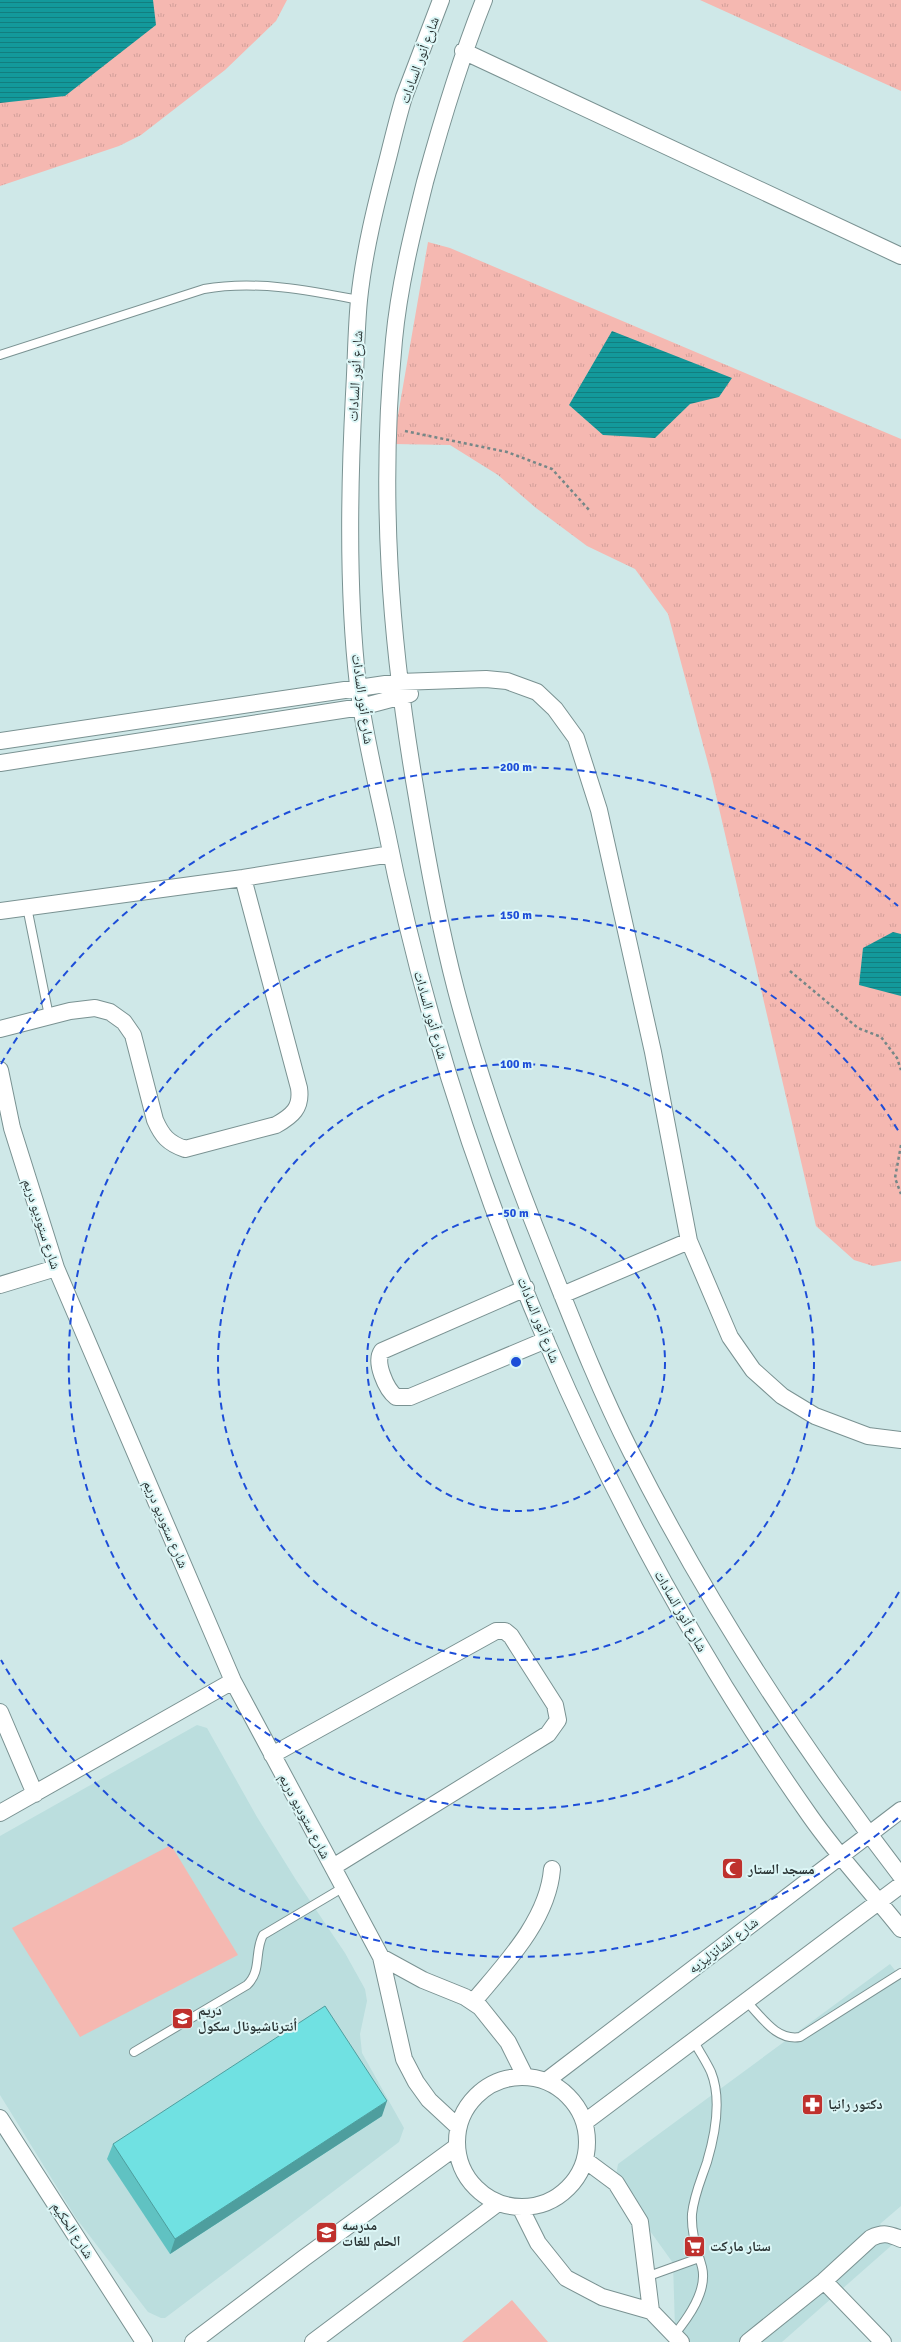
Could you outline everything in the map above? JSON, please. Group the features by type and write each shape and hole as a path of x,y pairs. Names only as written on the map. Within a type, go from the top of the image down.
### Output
{"street":[{"name":"شارع أنور السادات","path":"441,0 403,102 376,203 359,300 351,486 355,639 358,687 408,935 431,1020 465,1126 546,1340 595,1448 656,1568 700,1644 764,1747 840,1856 901,1929"},
{"path":"484,0 463,51 440,128 417,215 399,298 394,339 388,428 386,536 400,690 428,862 457,992 492,1111 523,1197 562,1295 628,1447 703,1584 758,1676 869,1834 901,1876"},
{"path":"463,51 901,256"},
{"path":"0,763 361,707 400,690 453,679 507,681 537,692 555,708 576,738 599,810 653,1052 690,1241 730,1337 753,1370 782,1396 815,1416 868,1436 901,1440"},
{"path":"0,741 358,687 400,690"},
{"path":"0,911 243,878 391,854"},
{"path":"0,1029 49,1016 95,1008 110,1012 124,1022 133,1035 155,1120 159,1130 172,1144 185,1149 276,1125 290,1117 298,1107 300,1098 299,1088 243,878"},
{"name":"شارع ستوديو دريم","path":"0,1070 6,1129 56,1268 233,1681 381,1957 404,2059 416,2082 425,2094 457,2126"},
{"path":"562,1295 690,1241"},
{"path":"0,1285 56,1268"},
{"path":"526,1288 382,1351 379,1360 387,1386 396,1397 410,1397 546,1340"},
{"path":"272,1755 496,1631 505,1631 511,1636 555,1705 558,1720 548,1734 333,1867"},
{"path":"0,1813 233,1681"},
{"path":"0,1712 35,1794"},
{"name":"شارع الشانزليزيه","path":"546,2081 901,1810"},
{"path":"472,2002 528,1931 551,1888 552,1869"},
{"path":"585,2122 901,1885"},
{"path":"381,1957 423,1980 472,2002 487,2015 508,2042 525,2076"},
{"path":"525,2076 546,2081 563,2090 576,2104 585,2122 588,2141 585,2160 576,2179 561,2195 542,2205 520,2207 498,2203 482,2194 469,2181 460,2165 456,2147 457,2126 467,2105 482,2089 502,2079 525,2076"},
{"name":"شارع الحكيم","path":"0,2118 144,2342"},
{"path":"193,2342 304,2258 456,2147"},
{"path":"585,2160 616,2183 640,2222 651,2311"},
{"path":"313,2342 498,2203"},
{"path":"520,2207 538,2243 566,2278 602,2297 651,2311 678,2339"},
{"path":"748,2342 824,2281 870,2238 880,2233 890,2234 901,2239"},
{"path":"824,2281 883,2342"}],"lane":[{"path":"0,355 204,289 220,286 251,285 359,300"},
{"path":"27,907 49,1016"},
{"path":"134,2052 247,1985 256,1971 258,1945 263,1935 344,1887"},
{"path":"746,2001 780,2036 792,2038 800,2037 901,1973"},
{"path":"678,2339 700,2292 703,2279 693,2233 694,2198 711,2146 716,2102 711,2073 693,2040"},
{"path":"646,2277 699,2258"}],"path":[{"path":"388,428 507,452 552,469 590,512"},
{"path":"790,971 858,1028 881,1037 897,1058 901,1070"},
{"path":"901,1144 895,1178 901,1194"}],"shaded area":[{"name":"دريم أنترناشيونال سكول","path":"197,1725 207,1728 257,1817 296,1880 345,1953 365,1989 367,2001 360,2034 362,2053 404,2128 399,2142 165,2318 161,2318 148,2312 76,2218 0,2095 0,1836"},
{"path":"890,1964 901,1978 901,2206 880,2224 892,2245 782,2342 685,2342 675,2328 673,2263 615,2182 618,2164"}],"green space":[{"path":"0,0 287,0 276,21 225,70 141,135 119,146 0,186"},
{"path":"700,0 901,0 901,91"},
{"path":"428,242 450,248 901,439 901,1261 873,1266 854,1260 816,1226 712,778 668,614 635,569 587,546 536,508 498,475 450,445 393,444"},
{"path":"171,1845 238,1955 80,2037 12,1928"},
{"path":"512,2300 548,2342 462,2342"}],"water":[{"path":"0,0 153,0 156,25 65,96 0,103"},
{"path":"612,331 732,378 719,397 690,404 655,438 603,435 569,405"},
{"path":"893,932 901,934 901,996 859,985 863,948"}],"building":[{"path":"325,2006 387,2101 175,2239 113,2144"}],"place":[{"name":"مسجد الستار","path":"732,1869"},
{"name":"دريم أنترناشيونال سكول","path":"182,2018"},
{"name":"دكتور رانيا","path":"812,2104"},
{"name":"مدرسه الحلم للغات","path":"327,2233"},
{"name":"ستار ماركت","path":"695,2246"}]}
